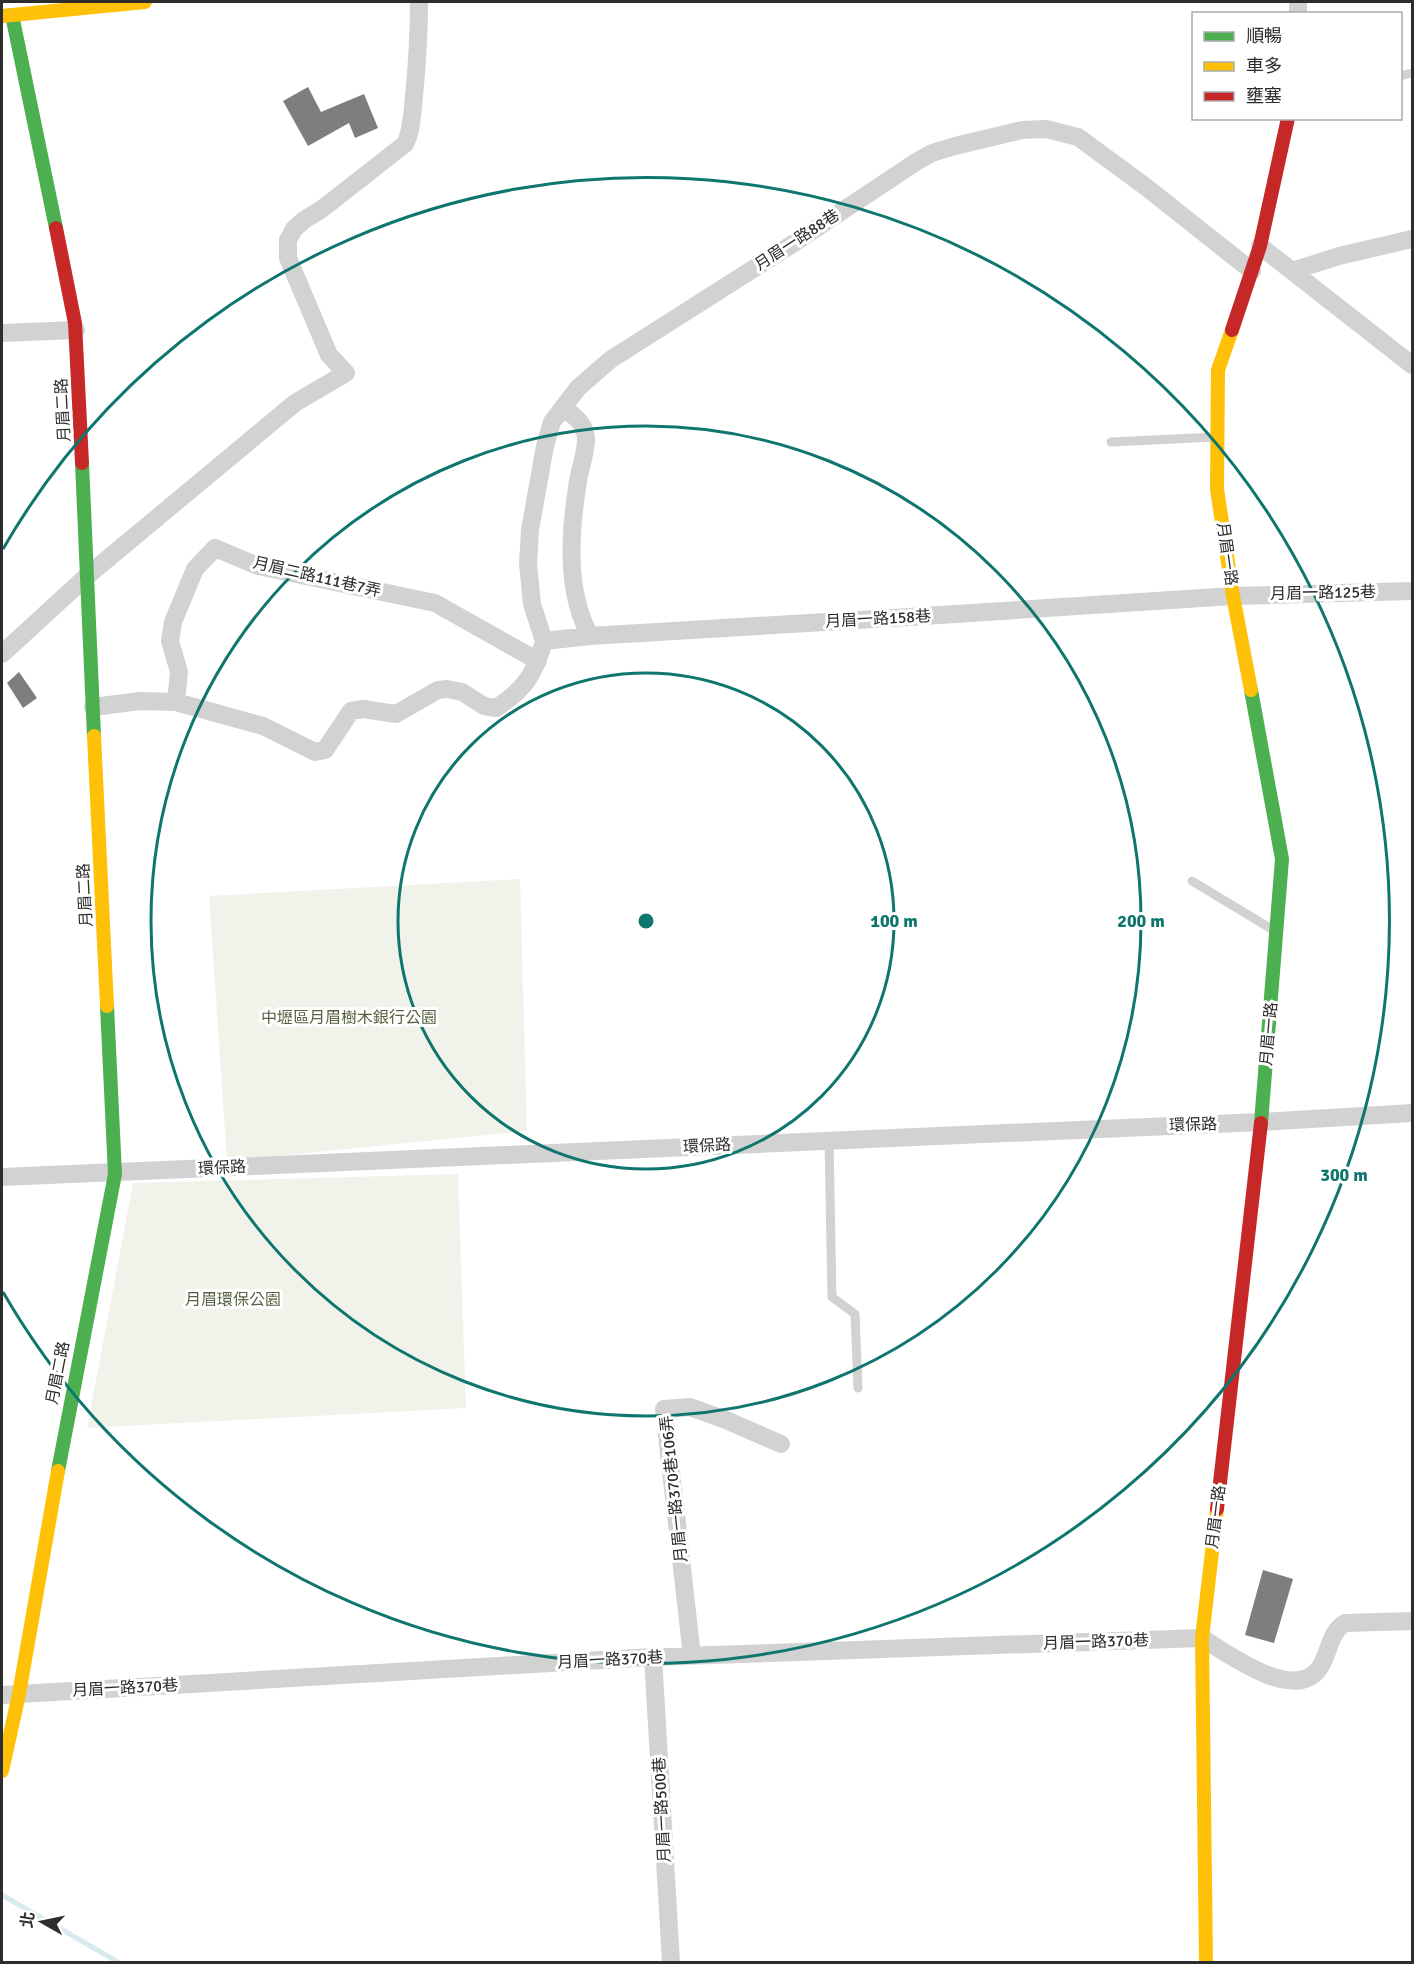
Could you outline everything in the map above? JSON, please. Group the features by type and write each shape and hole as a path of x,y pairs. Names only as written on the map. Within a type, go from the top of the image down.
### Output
{"street":[{"path":"7,15 145,2"},
{"path":"2,654 87,576 295,403 346,373 329,355 288,258 288,240 294,229 304,220 322,209 405,144 408,138 418,56 419,2"},
{"name":"月眉二路","path":"2,1771 10,1694 115,1174 76,330 7,15"},
{"name":"月眉一路","path":"1206,1962 1202,1638 1261,1122 1282,859 1233,596 1217,489 1218,370 1260,246 1288,120"},
{"name":"月眉一路88巷","path":"544,641 532,604 528,564 530,530 545,446 552,422 578,388 610,360 932,153 1022,130 1046,129 1078,137 1146,187 1252,271"},
{"path":"1292,271 1339,256 1413,239"},
{"path":"1260,246 1413,365"},
{"path":"2,333 76,330"},
{"path":"563,408 580,420 586,439 578,482 572,538 574,588 581,619 590,636"},
{"name":"月眉二路111巷7弄","path":"176,702 179,672 170,641 173,622 195,569 215,548 258,566 435,603 538,661"},
{"name":"月眉一路125巷","path":"1233,596 1413,591"},
{"name":"月眉一路158巷","path":"544,641 590,636 1233,596"},
{"path":"93,707 140,701 176,702 263,726 315,753 325,750 351,711 363,709 396,714 438,690 447,688 462,692 484,706 496,708 523,688 538,661 544,641"},
{"name":"環保路","path":"2,1177 115,1174 461,1156 1261,1122 1413,1113"},
{"name":"月眉一路370巷106弄","path":"692,1656 664,1409 690,1407 781,1444"},
{"path":"1202,1638 1254,1670 1288,1680 1308,1679 1318,1669 1336,1629 1345,1623 1413,1621"},
{"name":"月眉一路370巷","path":"10,1694 653,1657 1202,1638"},
{"name":"月眉一路500巷","path":"653,1657 671,1962"}],"lane":[{"path":"1111,442 1218,437"},
{"path":"1192,881 1277,932"},
{"path":"829,1141 832,1297 855,1314 858,1388"}],"green space":[{"name":"中壢區月眉樹木銀行公園","path":"520,879 527,1131 227,1161 209,896"},
{"name":"月眉環保公園","path":"458,1174 466,1408 87,1428 133,1183"}],"building":[{"path":"308,87 321,112 364,94 378,128 355,138 349,123 308,146 283,101"},
{"path":"19,672 37,698 23,708 7,683"},
{"path":"1263,1570 1293,1579 1274,1643 1245,1635"}],"waterway":[{"path":"2,1895 118,1962"}],"traffic: fast":[{"path":"12,15 56,228"},
{"path":"82,463 94,736"},
{"path":"1251,690 1282,859 1261,1123"},
{"path":"58,1471 115,1174 107,1006"}],"traffic: slow":[{"path":"2,16 145,2"},
{"path":"1232,330 1218,370 1217,489 1233,596 1251,690"},
{"path":"94,736 107,1006"},
{"path":"2,1771 19,1694 58,1471"},
{"path":"1206,1962 1202,1638 1217,1509"}],"traffic: jam":[{"path":"1232,330 1260,246 1288,120"},
{"path":"56,228 75,323 82,463"},
{"path":"1217,1509 1261,1123"}]}
